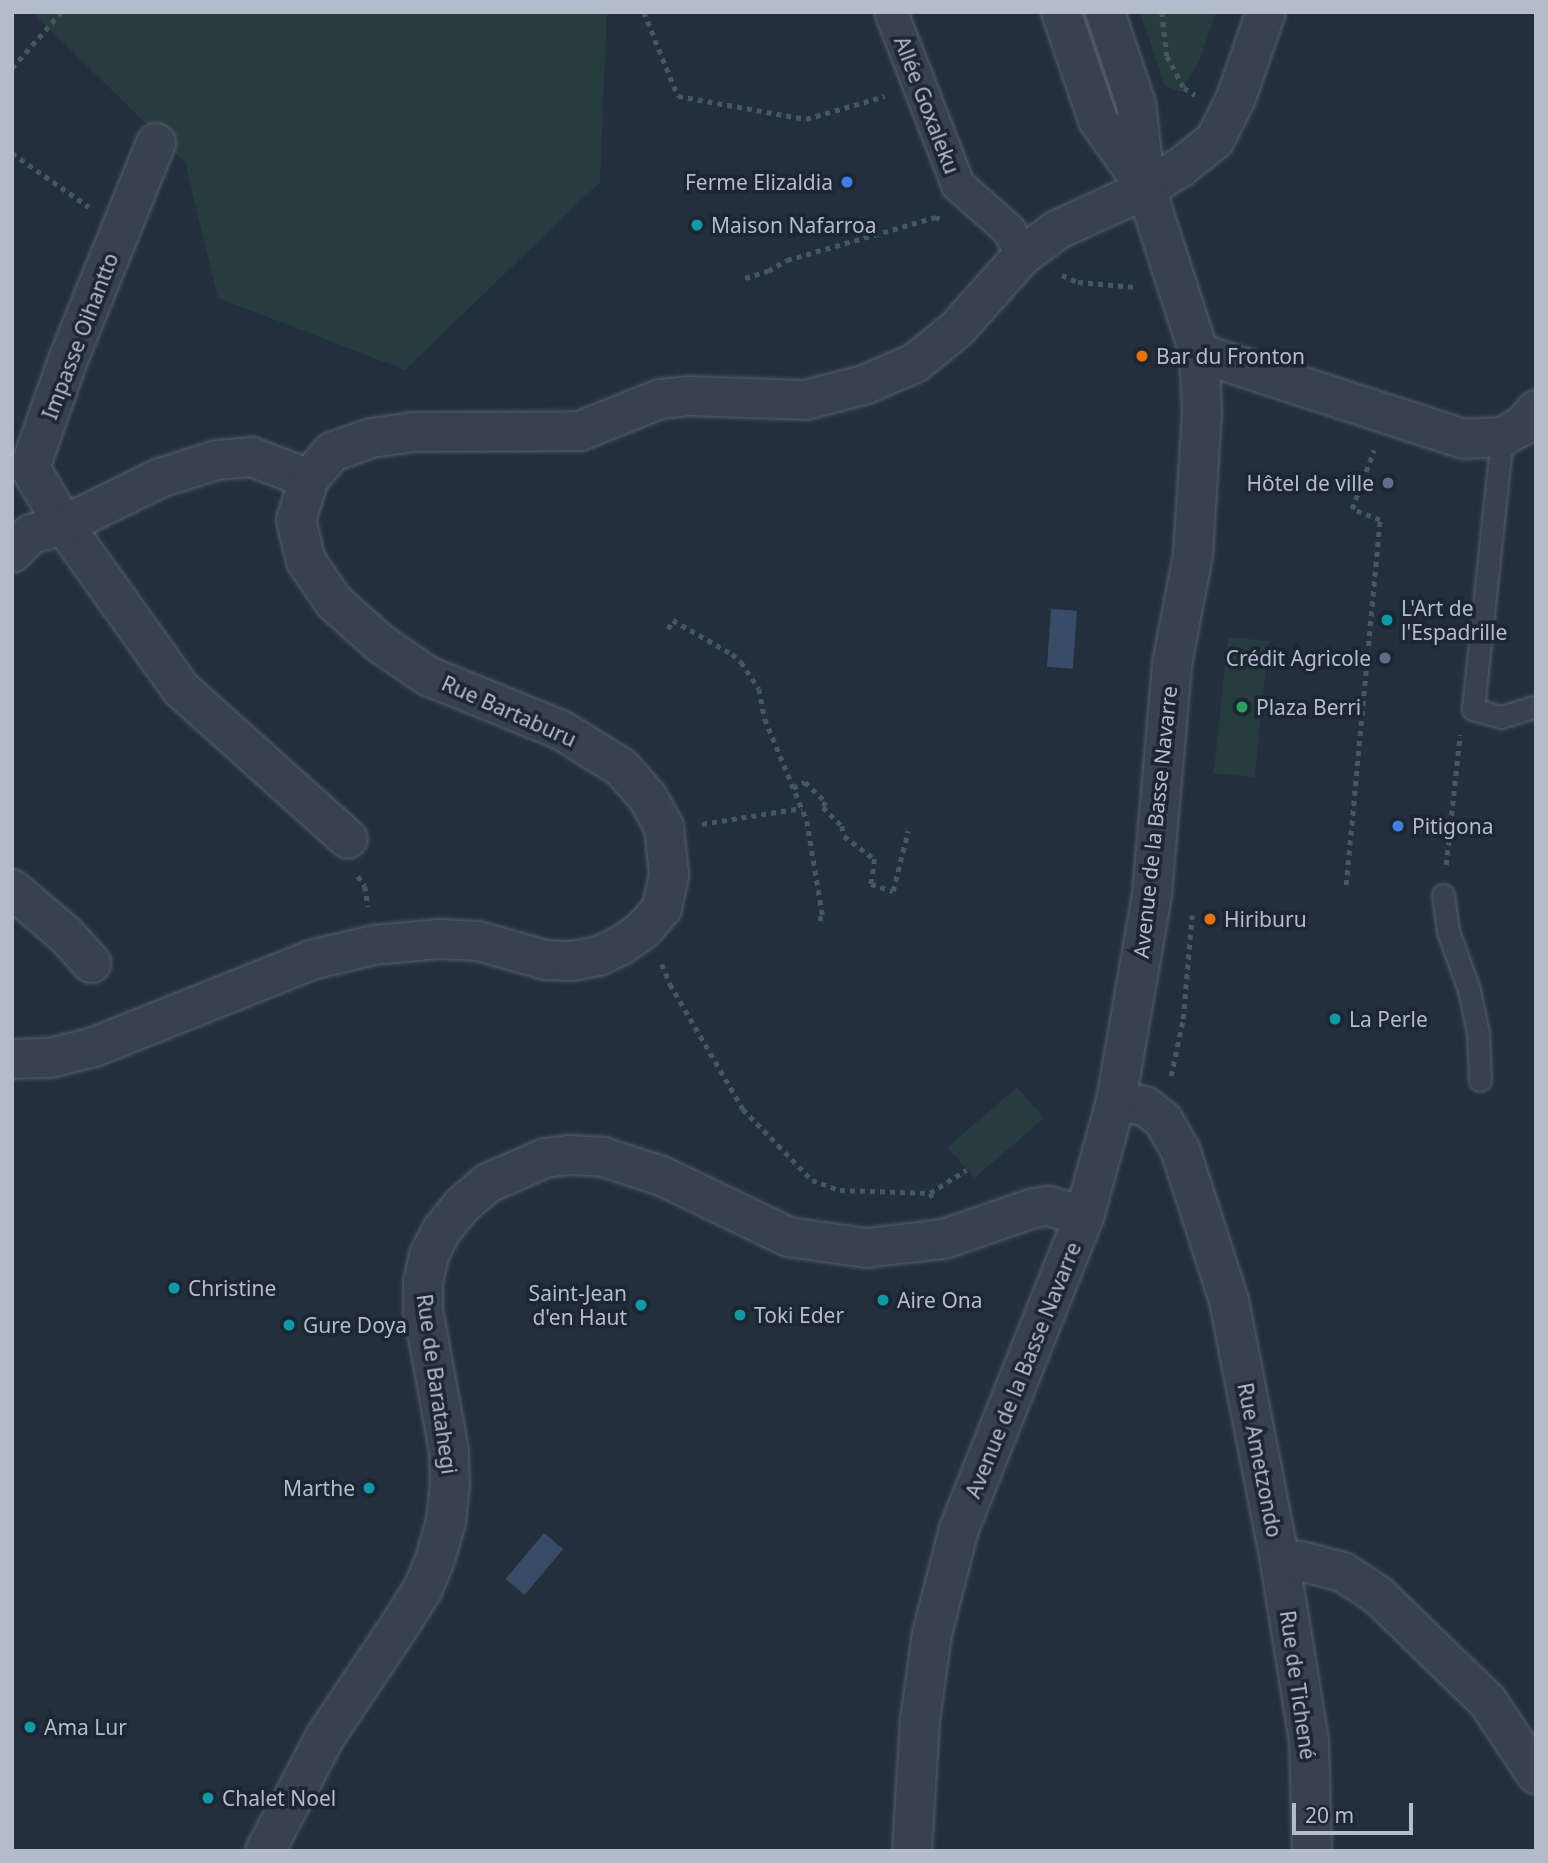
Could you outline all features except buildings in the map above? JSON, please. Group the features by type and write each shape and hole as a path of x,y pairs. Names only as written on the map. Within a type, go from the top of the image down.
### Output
{"street":[{"name":"Allée Goxaleku","path":"891,12 958,185 1009,230 1022,256"},
{"name":"Avenue de la Basse Navarre","path":"1061,12 1098,120 1146,189"},
{"name":"Avenue de la Basse Navarre","path":"912,1851 920,1720 932,1634 959,1529 1084,1217 1116,1101 1152,894 1172,664 1193,555 1202,412 1199,354 1146,189 1136,104 1105,12"},
{"name":"Rue Bartaburu","path":"12,1059 50,1058 94,1047 311,960 374,945 440,939 478,942 545,960 571,961 599,956 622,945 643,930 662,908 669,874 664,827 648,798 622,768 561,730 428,676 381,644 334,602 306,561 296,520 309,479 332,452 371,438 412,432 580,431 660,399 688,396 805,400 864,385 915,363 957,329 1022,256 1057,230 1146,189 1181,167 1215,140 1229,112 1266,12"},
{"name":"Impasse Oihantto","path":"64,525 30,468 69,358 156,143"},
{"path":"1199,354 1462,439 1502,437 1522,426 1536,410"},
{"path":"12,553 31,534 64,525 160,478 217,460 252,457 309,479"},
{"path":"64,525 181,689 348,839"},
{"path":"12,889 66,935 92,963"},
{"name":"Rue Ametzondo","path":"1116,1101 1145,1106 1163,1119 1187,1165 1229,1301 1280,1562 1300,1561 1343,1572 1378,1595 1488,1702 1536,1774"},
{"name":"Rue de Baratahegi","path":"265,1851 318,1748 423,1589 436,1556 446,1522 450,1486 449,1451 423,1310 423,1282 429,1255 442,1230 462,1205 488,1183 545,1158 570,1155 603,1157 662,1177 788,1237 866,1248 944,1239 1034,1208 1049,1206 1084,1217"},
{"name":"Rue de Tichené","path":"1280,1562 1309,1742 1312,1851"}],"lane":[{"path":"1502,437 1473,709 1501,717 1536,706"},
{"path":"1443,895 1448,930 1469,990 1478,1033 1480,1080"}],"path":[{"path":"12,68 61,12"},
{"path":"644,12 678,96 806,119 920,86"},
{"path":"1162,12 1167,56 1174,74 1184,88 1207,104 1229,112"},
{"path":"12,153 97,213"},
{"path":"744,278 768,271 787,260 936,217 948,223"},
{"path":"1022,256 1078,282 1145,287"},
{"path":"1346,886 1380,520 1352,509 1377,440"},
{"path":"668,629 673,620 741,662 759,689 765,719 807,821 823,918 815,919"},
{"path":"1443,895 1461,731 1473,709"},
{"path":"793,788 806,782 826,802 823,807 842,826 844,836 875,859 871,884 893,891 908,831"},
{"path":"689,826 802,808"},
{"path":"348,839 348,860 365,886 374,945"},
{"path":"643,930 656,946 670,984 743,1109 812,1180 840,1190 930,1193 966,1170"},
{"path":"930,1193 940,1210"}],"green space":[{"path":"32,12 607,12 600,182 405,370 218,298 185,162"},
{"path":"1140,12 1216,12 1200,59 1181,92 1165,86"},
{"name":"Plaza Berri","path":"1228,637 1269,641 1254,778 1214,773"},
{"path":"1017,1087 1044,1118 974,1178 948,1147"}],"water":[{"path":"1051,609 1077,611 1073,669 1047,667"},
{"path":"544,1533 563,1549 525,1595 505,1579"}],"place":[{"name":"Ferme Elizaldia","path":"847,182"},
{"name":"Maison Nafarroa","path":"697,225"},
{"name":"Bar du Fronton","path":"1142,356"},
{"name":"Hôtel de ville","path":"1388,483"},
{"name":"L'Art de l'Espadrille","path":"1387,620"},
{"name":"Crédit Agricole","path":"1385,658"},
{"name":"Plaza Berri","path":"1242,707"},
{"name":"Pitigona","path":"1398,826"},
{"name":"Hiriburu","path":"1210,919"},
{"name":"La Perle","path":"1335,1019"},
{"name":"Christine","path":"174,1288"},
{"name":"Aire Ona","path":"883,1300"},
{"name":"Saint-Jean d'en Haut","path":"641,1305"},
{"name":"Toki Eder","path":"740,1315"},
{"name":"Gure Doya","path":"289,1325"},
{"name":"Marthe","path":"369,1488"},
{"name":"Ama Lur","path":"30,1727"},
{"name":"Chalet Noel","path":"208,1798"}]}
